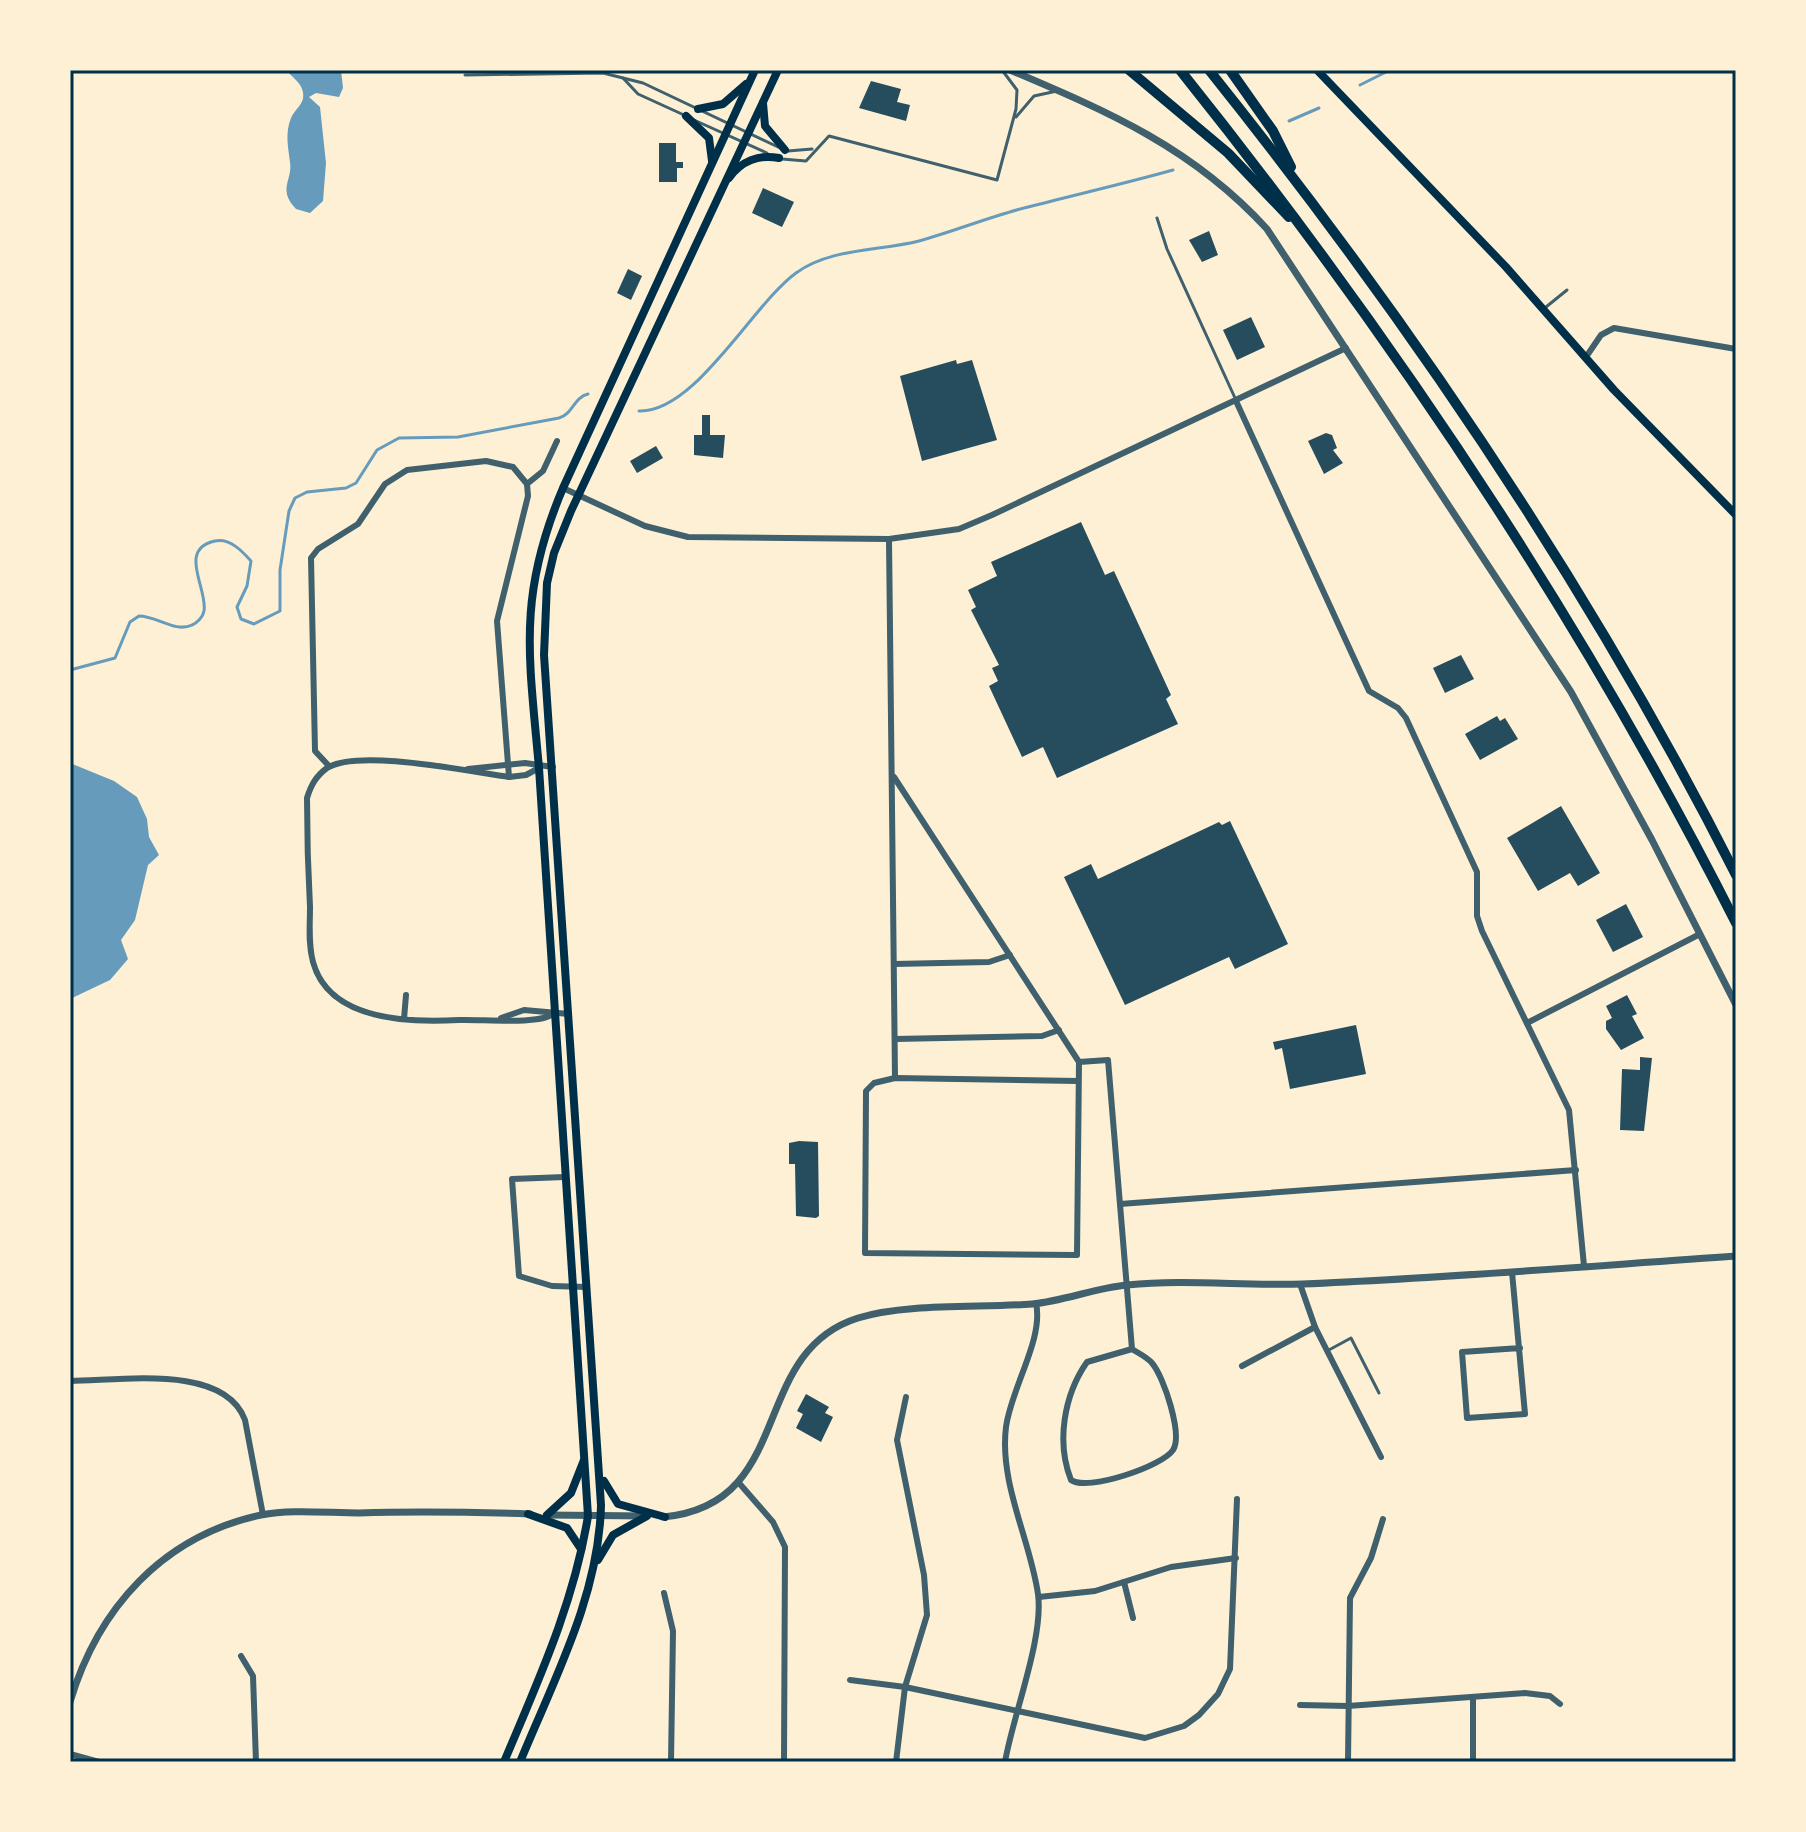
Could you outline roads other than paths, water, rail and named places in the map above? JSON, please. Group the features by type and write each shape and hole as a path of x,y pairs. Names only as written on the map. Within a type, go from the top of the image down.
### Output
{"highway":[{"path":"1129,70 1228,153 1326,257"},
{"path":"1180,70 1326,257 1432,408 1539,573 1627,720 1736,923"},
{"path":"1209,70 1307,197 1442,383 1550,549 1636,693 1736,875"},
{"path":"1230,70 1273,131 1307,197"}],"main road":[{"path":"504,1762 563,1619 582,1553 588,1516 539,768 528,657 532,583 548,523 563,488 755,70"},
{"path":"594,1571 601,1517 602,1475 544,613 554,553 578,495 746,131 778,70"},
{"path":"1317,70 1736,515"},
{"path":"698,109 723,104 749,81"},
{"path":"717,194 736,168 758,158 782,154 765,126 764,97"},
{"path":"686,116 709,138 711,167"},
{"path":"627,352 640,358"},
{"path":"547,1515 571,1493 585,1455"},
{"path":"602,1475 618,1504 665,1517"},
{"path":"528,1514 567,1528 582,1553"},
{"path":"520,1762 577,1624 594,1571 613,1535 647,1516"}],"street":[{"path":"1010,70 1173,147 1235,194 1267,229 1571,692 1736,1005"},
{"path":"1586,357 1606,331 1614,328 1736,349"},
{"path":"563,488 645,526 688,537 889,539 959,529 1346,348"},
{"path":"1236,401 1369,691 1381,701 1398,708 1406,718 1477,872 1479,923 1569,1110 1584,1266"},
{"path":"527,484 543,471 557,441"},
{"path":"329,766 315,751 311,558 318,549 358,524 385,484 407,470 486,461 513,467 527,484 528,496 497,621 509,777"},
{"path":"889,539 895,1078"},
{"path":"539,768 526,775 509,777 382,759 329,766 312,783 307,798 309,939 313,963 336,999 377,1015 404,1019 501,1018 524,1010 544,1009 553,1014 569,1014"},
{"path":"468,769 525,763 539,768 553,767"},
{"path":"894,777 1079,1062 1077,1255 865,1253 866,1091 874,1083 895,1078 1078,1081"},
{"path":"1527,1023 1700,934"},
{"path":"894,964 989,962 1010,955"},
{"path":"404,1019 406,995"},
{"path":"895,1039 1042,1036 1059,1030"},
{"path":"1079,1062 1108,1060 1132,1349"},
{"path":"1120,1204 1576,1170"},
{"path":"565,1177 512,1179 519,1276 552,1286 588,1287"},
{"path":"70,1702 97,1636 134,1583 161,1560 206,1533 263,1515 665,1517 712,1503 739,1483 757,1455 790,1374 814,1344 844,1323 873,1315 1036,1303 1128,1285 1300,1284 1736,1256"},
{"path":"1512,1272 1520,1348 1525,1414 1467,1418 1462,1352 1520,1348"},
{"path":"1300,1284 1315,1327 1381,1457"},
{"path":"1005,1762 1015,1711 1033,1649 1039,1597 1005,1459 1010,1404 1038,1321 1036,1303"},
{"path":"1242,1366 1315,1327"},
{"path":"1132,1349 1153,1363 1173,1416 1176,1444 1171,1455 1090,1486 1077,1485 1071,1480 1064,1454 1063,1423 1072,1391 1087,1362 1132,1349"},
{"path":"70,1381 195,1381 220,1389 242,1410 263,1515"},
{"path":"896,1762 905,1687 927,1615 924,1575 897,1440 906,1397"},
{"path":"739,1483 773,1522 785,1547 784,1762"},
{"path":"850,1680 905,1687 1145,1738 1184,1726 1218,1694 1230,1669 1237,1499"},
{"path":"1348,1762 1350,1598 1371,1558 1383,1519"},
{"path":"1039,1597 1095,1591 1171,1567 1236,1558"},
{"path":"1124,1582 1133,1618"},
{"path":"664,1593 673,1631 671,1762"},
{"path":"241,1656 253,1676 256,1762"},
{"path":"1300,1705 1348,1706 1525,1693 1550,1696 1560,1704"},
{"path":"1473,1697 1473,1762"},
{"path":"70,1754 99,1762"}],"lane":[{"path":"623,78 638,94 742,142 806,161 829,136 997,180 1014,120 1017,90 1002,70"},
{"path":"465,75 603,73 643,83 746,131 782,154 815,148"},
{"path":"1014,120 1029,100 1058,91"},
{"path":"1157,218 1167,249 1236,401"},
{"path":"1543,309 1567,290"},
{"path":"1327,1351 1351,1338 1379,1393"}],"water":[{"path":"286,70 341,70 343,88 339,97 316,93 309,97 320,107 326,163 323,201 310,213 296,209 287,196 290,168 288,129 303,94 299,84"},
{"path":"70,763 114,781 137,797 147,819 149,837 159,855 148,865 135,920 121,940 128,959 110,980 70,999"}],"waterway":[{"path":"1360,85 1390,70"},
{"path":"1289,121 1319,108"},
{"path":"639,411 660,407 681,395 702,377 779,288 809,265 840,255 919,241 1011,212 1173,170"},
{"path":"70,670 115,658 130,622 139,616 179,627 198,621 204,602 196,561 204,545 215,541 231,543 251,561 247,586 237,607 241,619 254,624 280,611 280,570 289,511 295,498 307,492 346,488 356,483 377,450 399,438 458,437 559,418 588,394"}]}
